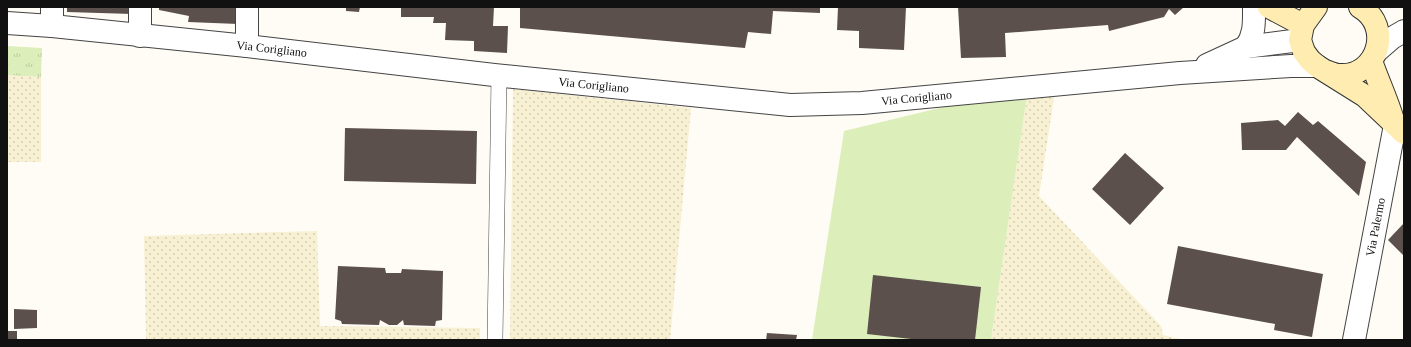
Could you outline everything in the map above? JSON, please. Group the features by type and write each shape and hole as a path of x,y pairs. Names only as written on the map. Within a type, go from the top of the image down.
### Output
{"main road":[{"path":"1268,7 1302,33"},
{"path":"1316,7 1302,33 1304,52 1310,60 1322,69 1364,96 1399,129"},
{"path":"1322,69 1339,75 1351,74 1363,69 1374,56 1379,38 1377,27 1371,16 1360,7"},
{"path":"1374,56 1381,89 1388,101 1399,129"}],"street":[{"path":"140,7 140,36"},
{"path":"247,7 247,46"},
{"path":"1246,47 1252,39 1254,7"},
{"name":"Via Corigliano","path":"7,23 52,17 140,36 247,46 499,75 790,105 862,103 1180,73"},
{"path":"1374,56 1392,38 1404,31"},
{"path":"1180,73 1208,65 1246,47 1302,33"},
{"path":"1180,73 1291,66 1322,69"},
{"name":"Via Palermo","path":"1354,340 1399,129"}],"lane":[{"path":"495,340 499,75"}],"shaded area":[{"path":"7,75 41,77 41,162 7,162"},
{"path":"513,89 691,108 670,340 510,340"},
{"path":"1055,91 1039,196 1161,326 1163,335 1183,340 991,340 1027,95"},
{"path":"317,231 320,326 480,328 480,340 146,340 144,236"}],"green space":[{"path":"7,46 42,48 41,77 7,75"},
{"path":"1027,95 991,340 812,340 844,131 952,105"}],"building":[{"path":"67,7 132,7 132,14 67,12"},
{"path":"159,7 238,7 238,24 188,22 189,16 159,10"},
{"path":"346,7 360,7 359,12 346,11"},
{"path":"401,7 494,7 493,26 508,26 507,53 474,51 474,41 445,40 446,23 433,23 434,17 401,17"},
{"path":"520,7 820,7 820,13 773,11 771,34 748,32 745,48 520,28"},
{"path":"838,7 906,7 904,50 859,48 859,31 837,30"},
{"path":"958,7 1184,7 1175,15 1169,9 1164,17 1109,31 1108,25 1005,33 1006,57 961,58"},
{"path":"1298,112 1313,125 1318,121 1366,162 1359,196 1297,137 1286,150 1242,150 1241,123 1278,120 1285,126"},
{"path":"345,128 477,131 476,184 344,181"},
{"path":"1125,153 1164,188 1130,225 1092,189"},
{"path":"1404,223 1404,256 1388,240"},
{"path":"1178,246 1323,274 1312,337 1274,330 1275,324 1167,304"},
{"path":"338,266 385,268 386,273 401,273 402,269 443,271 442,320 436,321 435,326 404,325 403,320 397,325 389,325 380,320 379,325 342,324 341,321 335,319"},
{"path":"873,275 981,287 975,340 920,340 867,334"},
{"path":"14,309 37,310 37,328 14,329"},
{"path":"7,331 17,331 17,340 7,340"},
{"path":"767,333 797,335 796,340 766,340"}]}
